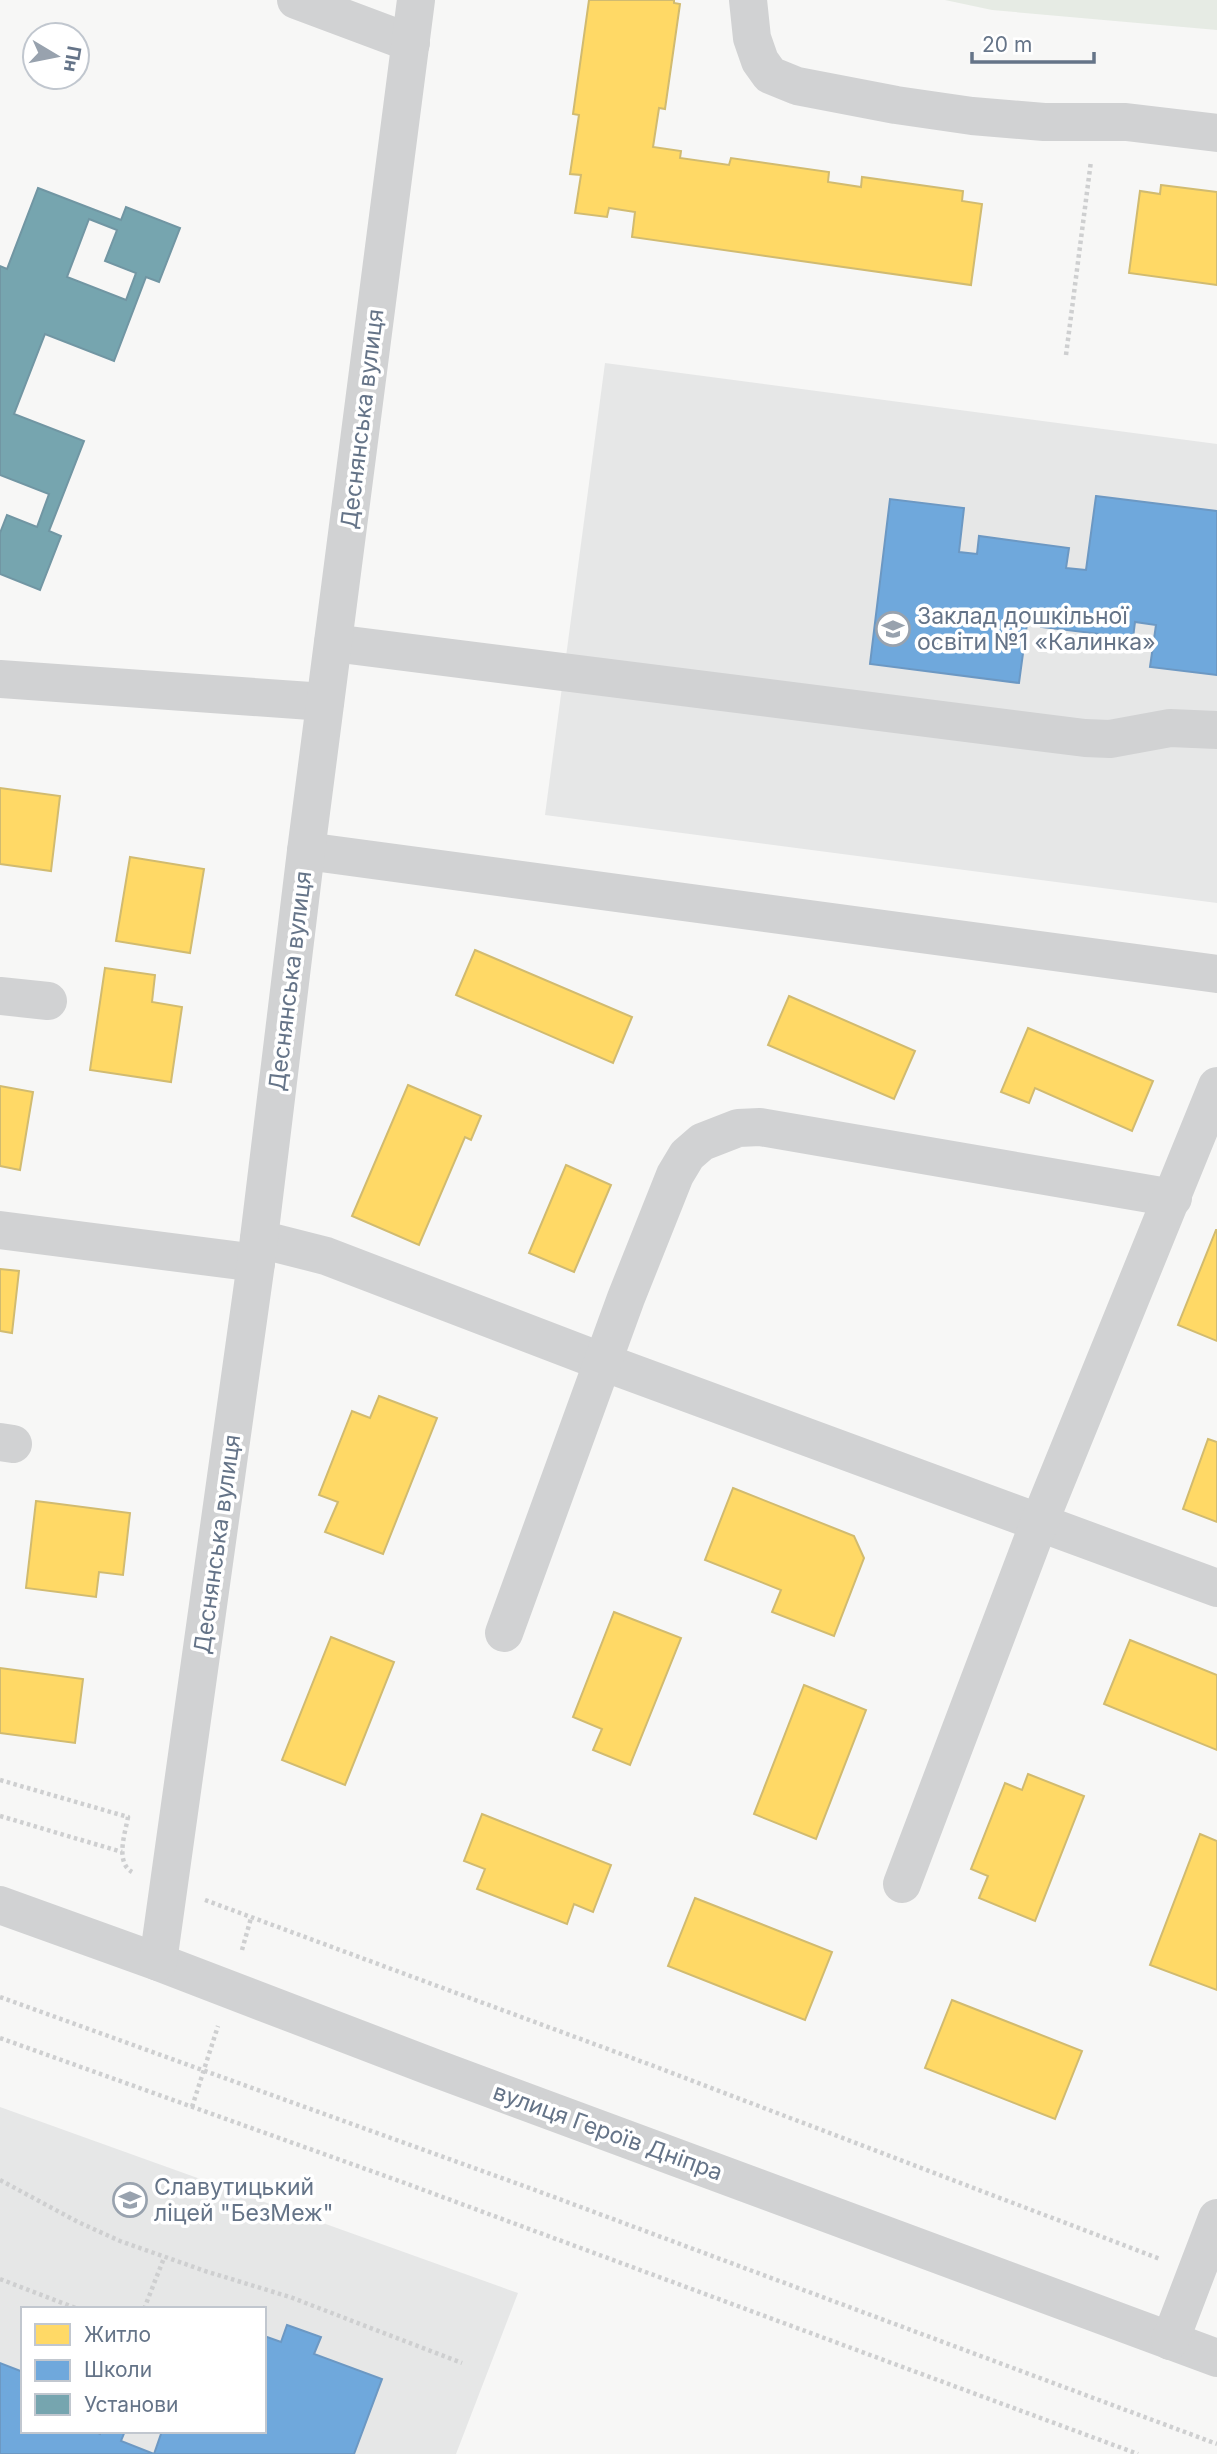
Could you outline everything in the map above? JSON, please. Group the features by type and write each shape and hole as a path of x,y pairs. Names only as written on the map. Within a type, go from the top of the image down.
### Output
{"street":[{"path":"296,0 411,43"},
{"name":"Деснянська вулиця","path":"158,1962 257,1251 416,0"},
{"path":"747,0 752,38 760,61 770,75 782,82 896,105 972,116 1044,122 1126,122 1217,133"},
{"path":"333,643 1085,738 1110,739 1170,728 1217,730"},
{"path":"0,679 325,702"},
{"path":"306,851 1217,974"},
{"path":"0,996 48,1001"},
{"path":"902,1884 1040,1523 1217,1086"},
{"path":"504,1633 647,1242 675,1175 687,1155 702,1142 738,1128 760,1128 1173,1198"},
{"path":"0,1230 326,1256 603,1362 1217,1588"},
{"name":"вулиця Героїв Дніпра","path":"0,1905 1217,2358"},
{"path":"1170,2341 1217,2218"}],"path":[{"path":"1066,355 1097,121"},
{"path":"0,1780 128,1817 122,1852 122,1862 127,1871 659,2068 1196,2272"},
{"path":"0,1816 122,1852"},
{"path":"0,1997 522,2186 1217,2444"},
{"path":"0,2038 402,2182 1138,2454"},
{"path":"0,2180 102,2234 164,2258 290,2297 461,2363"},
{"path":"145,2307 164,2258"},
{"path":"0,2279 73,2307"}],"shaded area":[{"path":"945,0 1217,0 1217,30 992,10"},
{"name":"Заклад дошкільної освіти №1 «Калинка»","path":"605,363 1217,444 1217,903 545,815"},
{"name":"Славутицький ліцей \"БезМеж\"","path":"0,2107 518,2293 456,2454 0,2454"}],"building: Житло":[{"path":"589,0 674,0 674,3 680,4 665,109 659,108 653,147 681,151 680,158 729,165 731,158 829,172 828,182 861,187 862,177 963,191 962,201 982,204 971,285 632,237 635,212 609,208 607,217 575,213 581,175 570,174 579,115 573,114"},
{"path":"1161,185 1217,192 1217,285 1129,273 1140,191 1160,194"},
{"path":"0,788 60,796 51,871 0,864"},
{"path":"130,857 204,869 190,953 116,941"},
{"path":"475,950 632,1017 613,1063 456,995"},
{"path":"105,968 155,975 152,1002 182,1007 171,1082 90,1070"},
{"path":"789,996 915,1051 894,1099 768,1045"},
{"path":"1028,1028 1153,1081 1132,1131 1035,1088 1029,1103 1001,1092"},
{"path":"408,1085 481,1116 471,1140 465,1137 419,1245 352,1216"},
{"path":"0,1086 33,1092 20,1170 0,1166"},
{"path":"566,1165 611,1185 574,1272 529,1253"},
{"path":"1217,1230 1217,1341 1178,1325"},
{"path":"0,1269 19,1271 12,1333 0,1331"},
{"path":"379,1396 437,1418 383,1554 325,1532 338,1502 319,1495 352,1411 370,1418"},
{"path":"1208,1439 1217,1442 1217,1522 1183,1509"},
{"path":"733,1488 854,1536 864,1558 834,1636 772,1612 781,1590 705,1560"},
{"path":"36,1501 130,1513 123,1575 99,1572 96,1597 26,1588"},
{"path":"614,1612 681,1638 630,1765 593,1750 602,1729 573,1717"},
{"path":"331,1637 394,1662 345,1785 282,1760"},
{"path":"1130,1640 1217,1675 1217,1750 1104,1704"},
{"path":"0,1668 83,1679 75,1743 0,1733"},
{"path":"804,1685 866,1710 816,1839 754,1814"},
{"path":"1028,1774 1084,1796 1035,1921 979,1898 988,1876 971,1869 1005,1783 1022,1790"},
{"path":"482,1814 611,1865 593,1912 574,1904 567,1924 477,1889 485,1869 464,1861"},
{"path":"1200,1834 1217,1841 1217,1990 1150,1965"},
{"path":"695,1898 832,1952 805,2020 668,1966"},
{"path":"952,2000 1082,2051 1055,2119 925,2068"}],"building: Школи":[{"path":"1096,496 1217,511 1217,675 1150,667 1156,625 1135,622 1133,638 1041,627 1044,611 1029,609 1019,683 870,664 890,499 964,508 959,552 977,554 979,536 1069,548 1066,568 1086,570"},
{"path":"287,2325 321,2337 314,2354 382,2379 354,2454 154,2454 161,2433 266,2433 266,2337 281,2342"},
{"path":"0,2363 21,2371 21,2433 124,2433 121,2441 154,2454 0,2454"}],"building: Установи":[{"path":"38,188 121,220 126,207 180,228 159,282 146,277 114,361 45,334 14,414 84,441 49,531 61,536 40,590 0,574 0,533 7,515 37,527 49,494 0,475 0,266 7,269","holes":["89,219 117,230 105,261 136,273 126,300 67,277"]}],"place":[{"name":"Заклад дошкільної освіти №1 «Калинка»","path":"893,629"},
{"name":"Славутицький ліцей \"БезМеж\"","path":"130,2200"}]}
